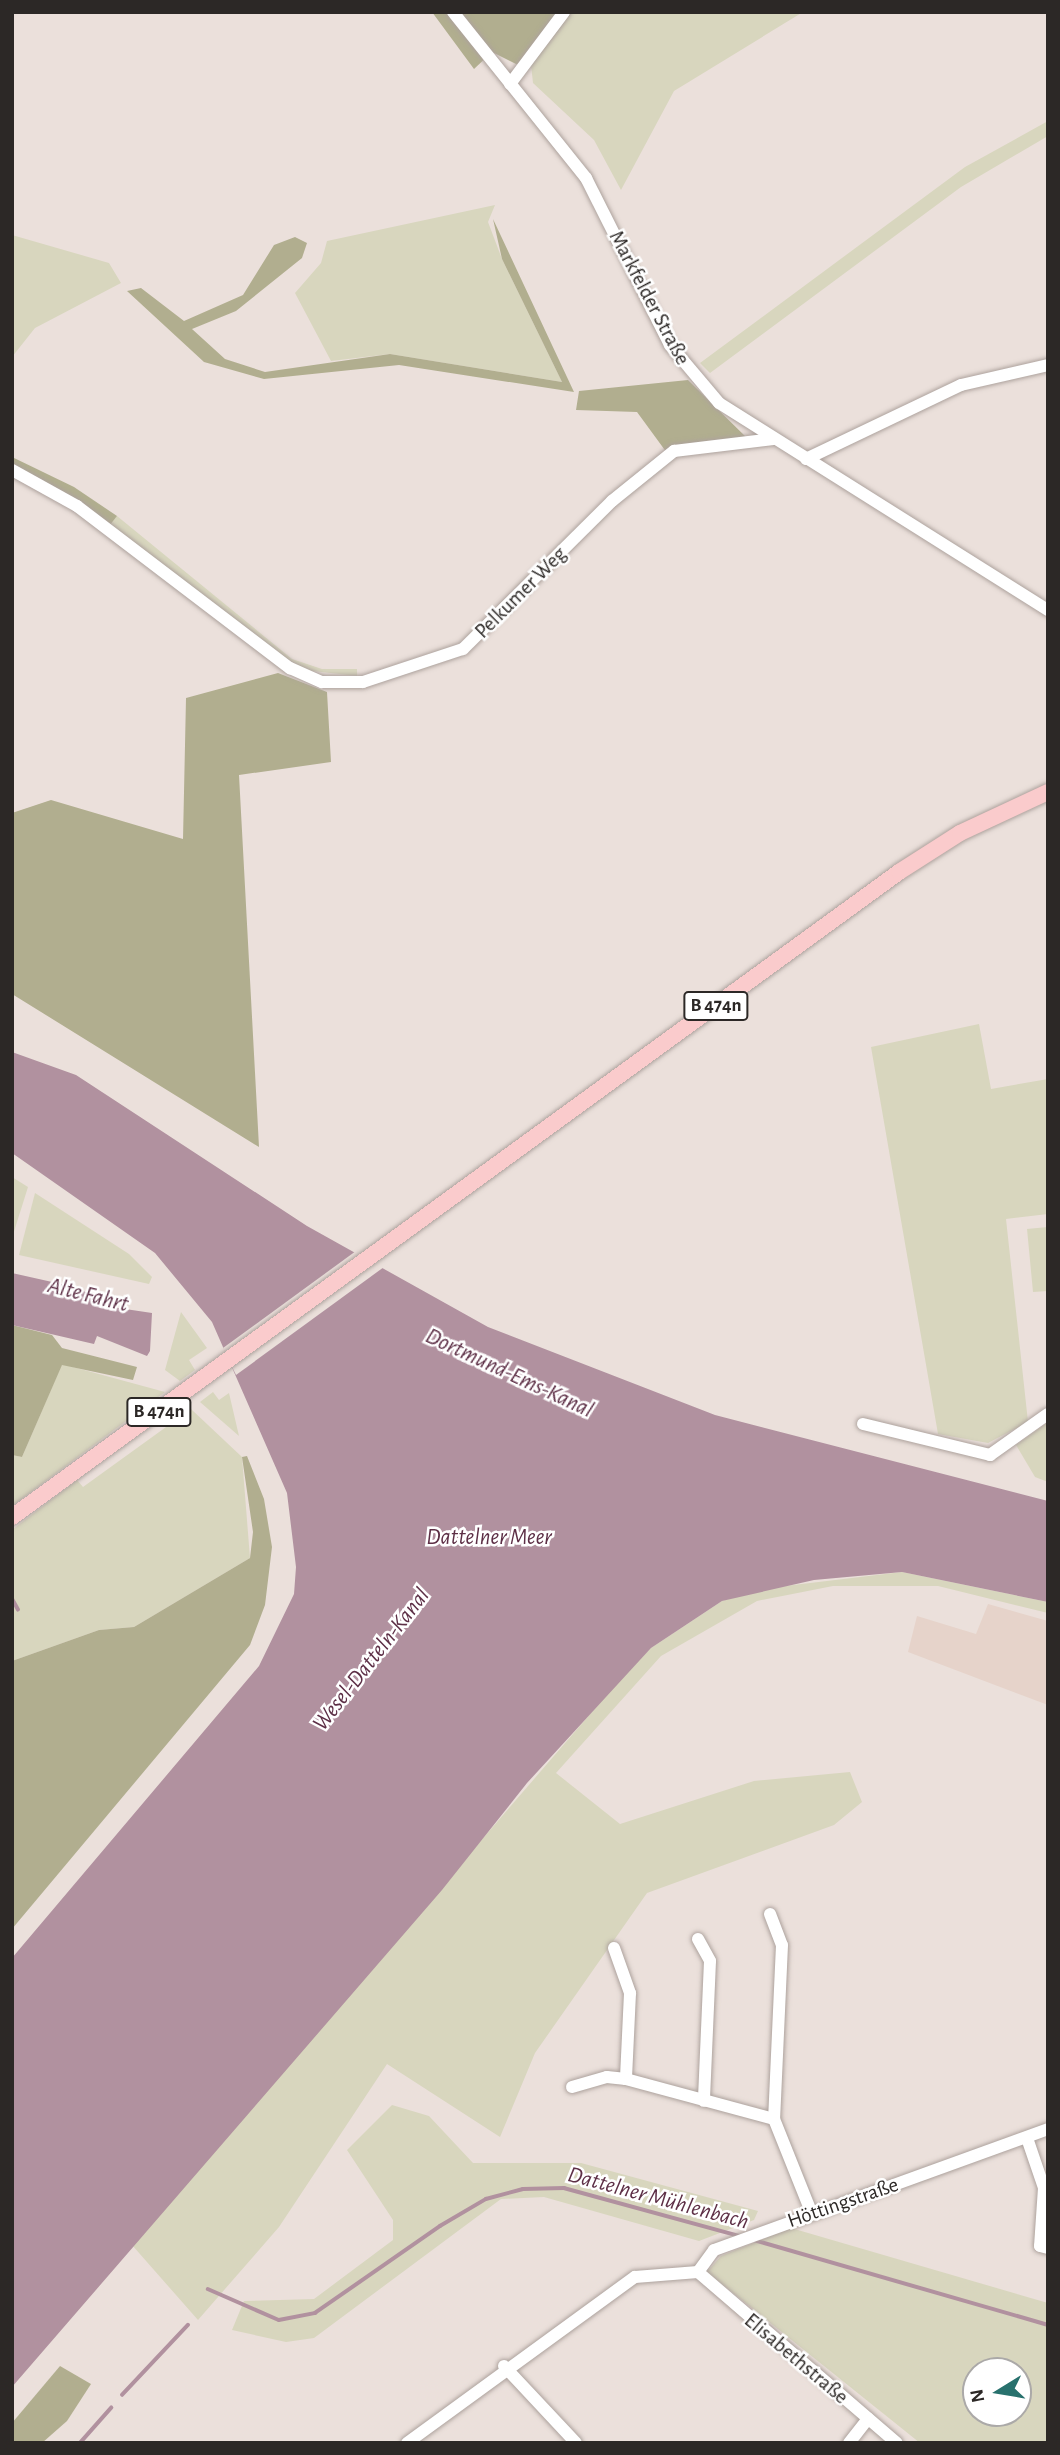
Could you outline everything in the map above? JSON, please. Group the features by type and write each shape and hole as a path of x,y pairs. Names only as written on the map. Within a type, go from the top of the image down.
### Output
{"main road":[{"name":"B 474n","path":"12,1517 899,872 960,833 1048,792"}],"street":[{"name":"Markfelder Straße","path":"453,12 586,178 684,366 719,403 1048,610"},
{"path":"510,84 565,12"},
{"path":"806,459 961,385 1048,365"},
{"name":"Pelkumer Weg","path":"12,470 77,506 290,668 323,682 363,682 463,649 612,500 674,451 773,439"},
{"path":"863,1424 990,1455 1048,1414"},
{"path":"770,1914 782,1945 775,2119 812,2214"},
{"path":"698,1939 710,1961 704,2101"},
{"path":"614,1948 631,1993 626,2079"},
{"path":"572,2087 607,2077 626,2079 775,2119"},
{"name":"Höttingstraße","path":"698,2272 714,2250 1048,2129"},
{"path":"1027,2138 1044,2188 1044,2247"},
{"path":"407,2443 504,2366 635,2277 698,2272"},
{"name":"Elisabethstraße","path":"698,2272 897,2443"},
{"path":"504,2366 576,2443"},
{"path":"849,2443 868,2419"}],"shaded area":[{"path":"432,12 572,12 528,70 492,52 474,69"},
{"path":"572,12 803,12 674,91 621,190 594,140 533,83 531,65"},
{"path":"1048,121 1048,136 961,187 710,373 700,363 965,167"},
{"path":"495,205 488,222 502,259 562,382 390,354 331,361 295,293 321,263 327,241"},
{"path":"493,219 574,392 399,365 264,379 204,362 127,291 141,288 184,321 243,295 274,245 295,237 307,243 302,258 236,311 192,329 225,359 265,372 390,354 562,382 502,259"},
{"path":"12,235 109,263 121,283 35,328 12,357"},
{"path":"688,380 749,440 667,453 637,412 576,410 579,391"},
{"path":"12,457 74,487 117,516 110,525 12,466"},
{"path":"117,516 292,659 322,669 357,669 357,676 304,670 283,657 110,525"},
{"path":"278,673 327,692 331,762 239,775 259,1147 12,994 12,813 51,800 183,839 186,698"},
{"path":"979,1024 991,1089 1048,1079 1048,1214 1006,1219 1028,1422 988,1443 938,1434 871,1047"},
{"path":"12,1177 28,1187 12,1238"},
{"path":"35,1193 129,1254 152,1277 149,1284 19,1255"},
{"path":"1048,1227 1048,1291 1033,1292 1027,1229"},
{"path":"181,1312 207,1348 189,1360 195,1370 180,1381 165,1370"},
{"path":"12,1325 52,1335 62,1348 137,1367 133,1380 62,1365 22,1457 12,1455"},
{"path":"62,1364 165,1392 12,1506 12,1455 22,1457"},
{"path":"213,1392 219,1400 229,1393 239,1436 200,1402"},
{"path":"191,1409 242,1457 250,1558 134,1627 99,1630 12,1661 12,1530 77,1480 83,1487"},
{"path":"1048,1422 1048,1482 1035,1477 1016,1445"},
{"path":"247,1456 264,1499 272,1547 265,1605 250,1645 12,1929 12,1661 99,1630 134,1627 250,1558 253,1532 242,1457"},
{"path":"902,1572 1048,1602 1048,1613 938,1586 833,1586 757,1601 661,1656 556,1773 620,1824 754,1781 850,1772 862,1802 834,1825 647,1893 535,2053 500,2137 387,2064 279,2227 198,2320 132,2245 610,1691 651,1648 722,1601 759,1589"},
{"path":"988,1604 1048,1621 1048,1705 908,1652 917,1616 976,1634"},
{"path":"392,2105 429,2116 473,2163 581,2163 758,2211 754,2220 699,2241 544,2197 501,2199 314,2338 286,2342 232,2330 244,2301 314,2299 393,2240 393,2220 347,2150"},
{"path":"791,2228 1048,2303 1048,2443 920,2443 707,2272 721,2256"},
{"path":"60,2366 91,2384 67,2421 42,2443 12,2443 12,2423"}],"water":[{"name":"Dattelner Meer","path":"12,1052 76,1075 307,1226 488,1327 715,1415 1048,1501 1048,1602 902,1572 814,1580 722,1601 651,1648 527,1783 442,1890 12,2387 12,1958 259,1666 294,1594 296,1567 287,1493 212,1322 155,1253 12,1153"},
{"name":"Alte Fahrt","path":"12,1273 70,1286 106,1300 105,1306 152,1313 150,1351 147,1356 97,1336 94,1344 12,1325"}],"pier":[{"path":"356,1251 384,1267 236,1375 223,1348"}],"waterway":[{"path":"12,1598 18,1609"},
{"name":"Dattelner Mühlenbach","path":"208,2289 279,2320 315,2313 440,2226 486,2199 523,2189 564,2188 740,2236"},
{"name":"Dattelner Mühlenbach","path":"754,2240 1048,2325"},
{"path":"122,2395 188,2325"},
{"path":"80,2443 111,2408"}],"water label":[{"name":"Dortmund-Ems-Kanal","path":"509,1374"},
{"name":"Wesel-Datteln-Kanal","path":"372,1660"}]}
